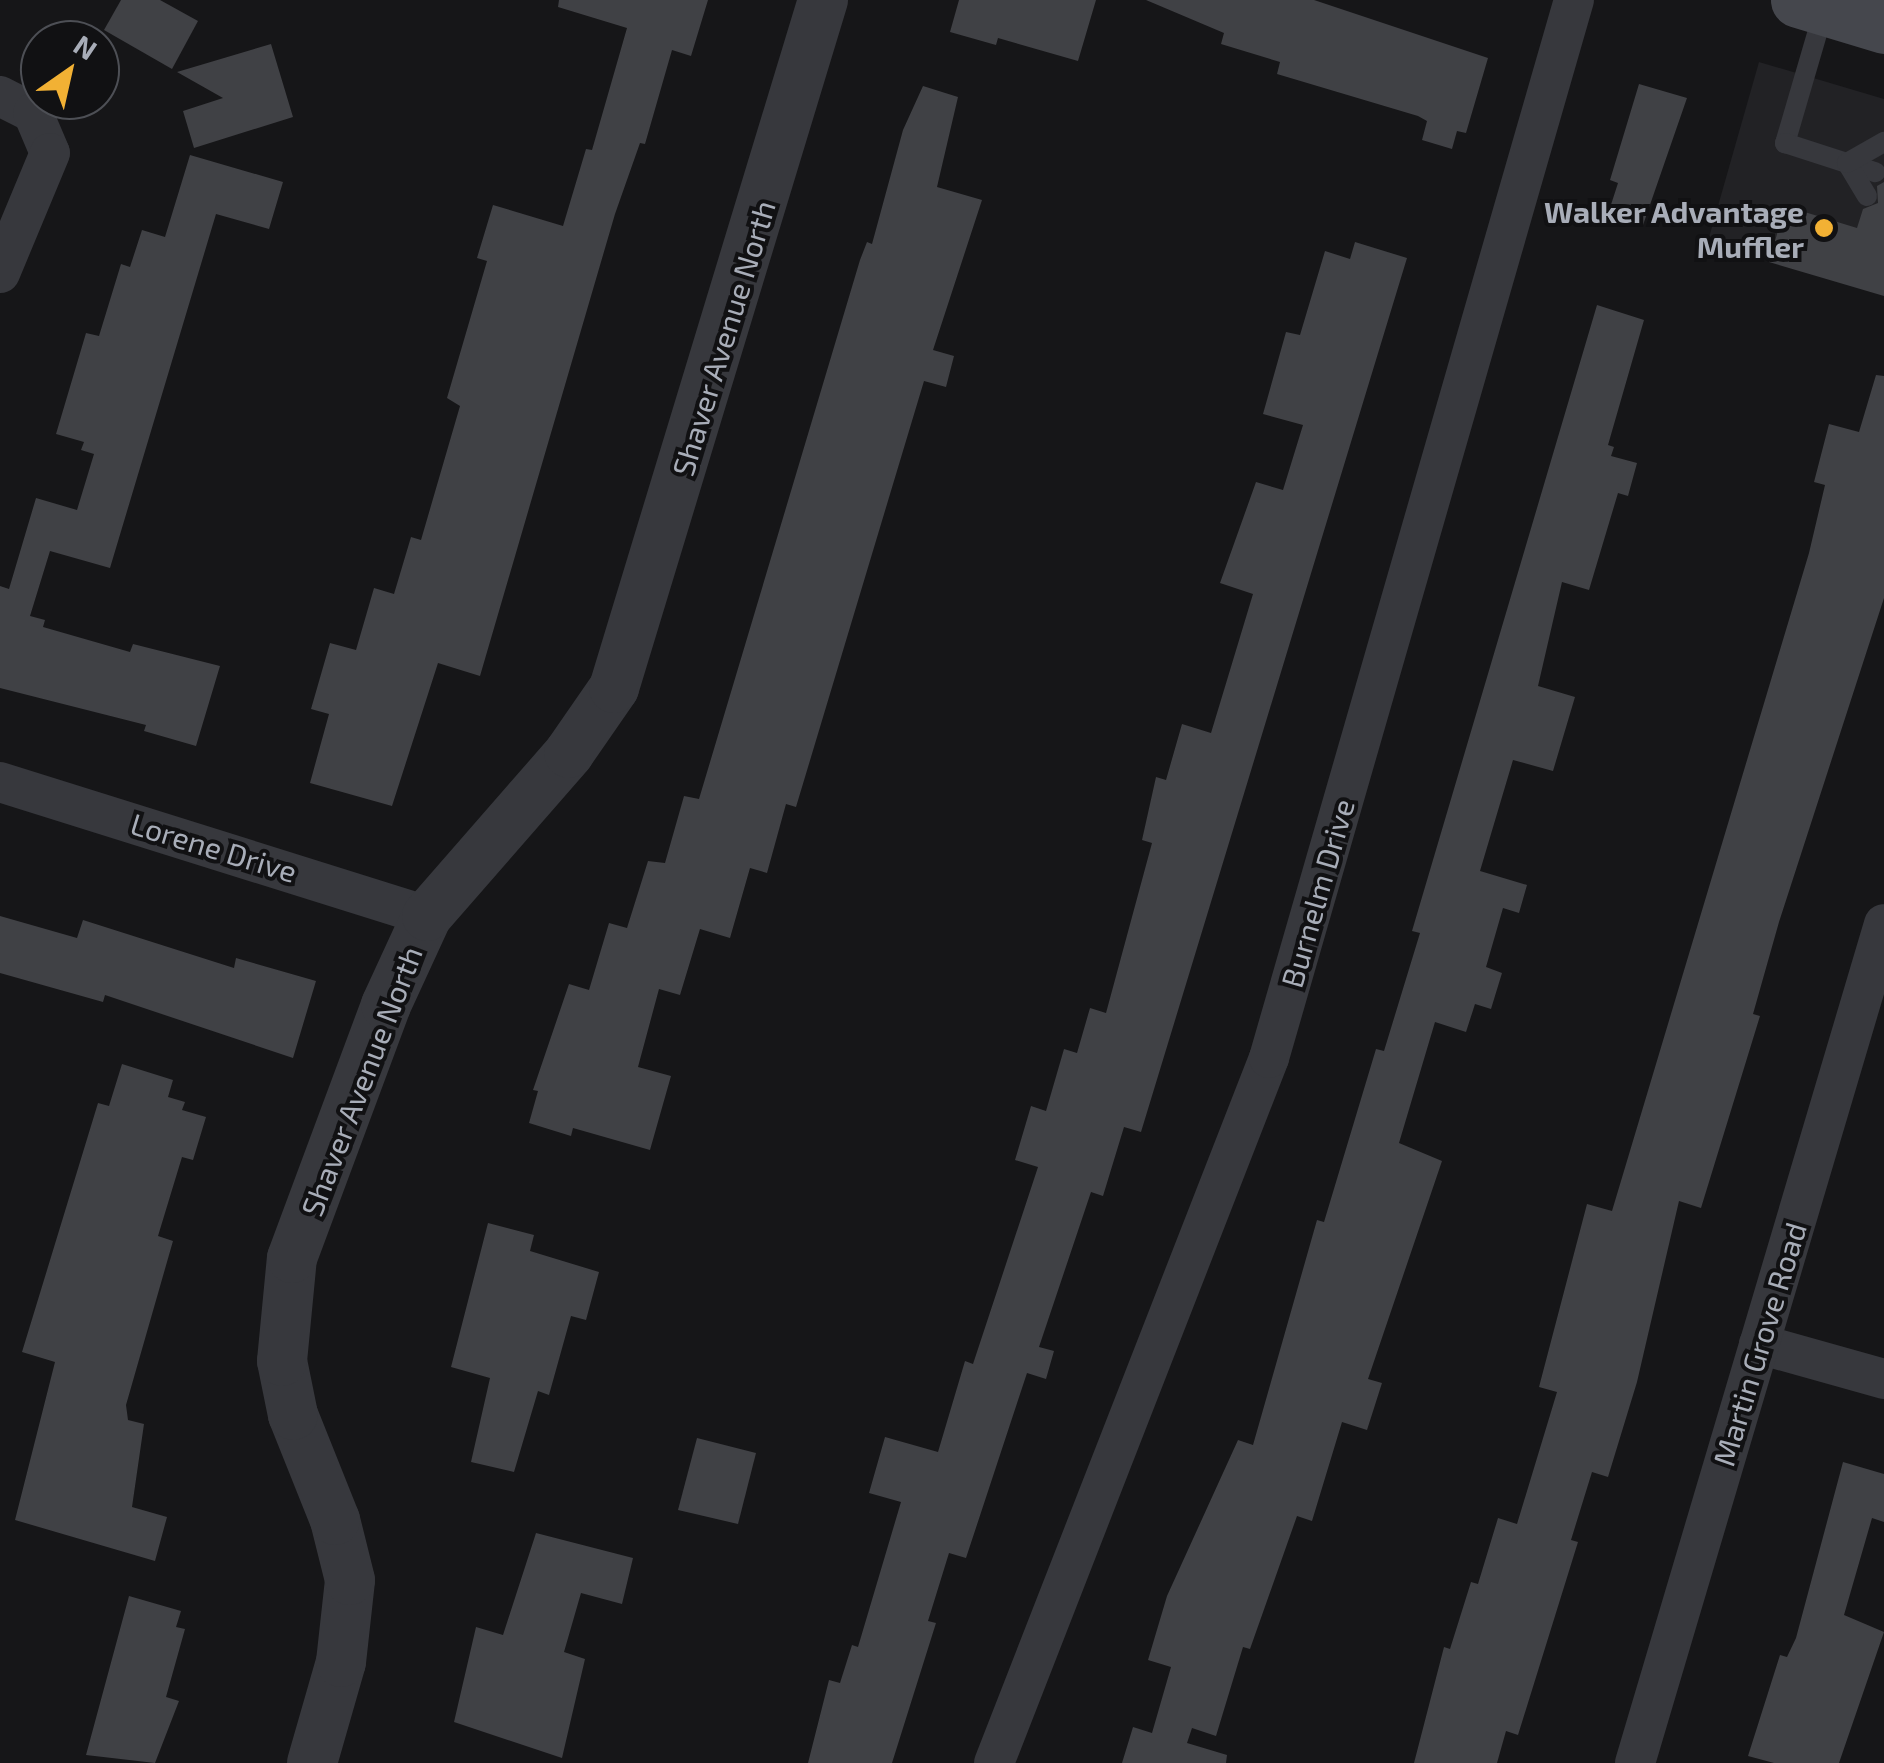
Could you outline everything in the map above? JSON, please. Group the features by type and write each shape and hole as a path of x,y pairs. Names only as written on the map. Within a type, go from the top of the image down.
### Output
{"main road":[{"path":"1811,4 1884,26"}],"street":[{"name":"Shaver Avenue North","path":"312,1763 341,1662 350,1580 335,1520 293,1414 282,1320 292,1258 386,1005 427,916 569,753 614,688 823,0"},
{"name":"Burnelm Drive","path":"994,1763 1269,1058 1574,0"},
{"path":"0,96 33,114 50,153 0,273"},
{"name":"Lorene Drive","path":"0,782 427,916"},
{"name":"Martin Grove Road","path":"1635,1763 1884,924"},
{"path":"1759,1344 1884,1379"}],"lane":[{"path":"1811,4 1785,143 1874,172"},
{"path":"1847,163 1884,142"},
{"path":"1847,163 1867,196"}],"shaded area":[{"path":"1759,62 1884,99 1884,292 1708,241"}],"building":[{"path":"121,0 160,0 198,21 172,69 120,39 120,20 110,20"},
{"path":"559,0 708,0 691,56 672,50 645,144 640,143 615,214 480,676 438,663 392,806 310,783 329,714 311,709 330,643 356,650 374,588 394,594 411,537 421,540 460,406 447,398 487,261 477,258 493,205 563,226 586,149 592,150 627,28 558,7"},
{"path":"959,0 1096,0 1078,61 998,38 996,45 950,32"},
{"path":"1146,0 1314,0 1488,58 1466,133 1457,131 1452,149 1422,140 1427,121 1418,116 1277,74 1280,62 1221,44 1224,33"},
{"path":"271,44 293,117 194,148 183,111 223,98 177,72"},
{"path":"1639,84 1687,98 1643,225 1608,214 1618,183 1610,180"},
{"path":"923,86 958,97 937,187 982,200 933,350 954,356 946,387 924,381 796,807 786,804 767,873 750,868 730,938 700,929 680,995 659,989 638,1067 671,1076 650,1150 573,1128 571,1136 529,1123 538,1091 533,1090 569,984 589,990 609,923 627,928 648,861 665,863 684,796 699,799 860,260 867,242 872,244 903,130"},
{"path":"190,155 283,182 269,229 216,214 110,568 50,551 30,616 45,620 43,627 130,652 133,644 220,666 196,746 144,731 146,725 0,688 0,586 9,589 36,498 77,510 94,454 81,450 84,442 56,434 86,333 99,336 121,264 130,267 142,230 165,237"},
{"path":"1884,182 1884,296 1769,262 1785,206 1857,228 1863,209 1878,203 1877,186"},
{"path":"1355,242 1407,258 1141,1132 1124,1127 1103,1196 1091,1192 1039,1347 1054,1351 1046,1379 1027,1373 966,1558 949,1553 928,1621 936,1623 892,1763 808,1763 829,1680 840,1683 852,1645 858,1647 901,1502 869,1493 885,1437 938,1452 965,1361 973,1364 1038,1167 1015,1160 1031,1106 1046,1111 1064,1049 1077,1053 1090,1008 1106,1013 1152,843 1142,840 1156,777 1166,780 1182,724 1211,733 1253,594 1220,583 1256,482 1283,490 1303,425 1263,414 1286,332 1300,335 1325,251 1350,259"},
{"path":"1597,305 1644,320 1608,445 1614,447 1611,456 1637,463 1628,496 1618,493 1589,590 1562,582 1538,686 1575,697 1553,771 1513,760 1480,871 1527,885 1519,913 1503,908 1486,967 1502,973 1491,1009 1475,1004 1466,1032 1435,1022 1399,1143 1442,1161 1368,1379 1382,1383 1367,1430 1342,1422 1312,1521 1297,1516 1250,1649 1243,1647 1216,1736 1192,1728 1187,1743 1227,1755 1226,1763 1122,1763 1133,1727 1152,1733 1171,1667 1148,1660 1167,1596 1238,1440 1253,1445 1317,1220 1324,1222 1376,1049 1384,1051 1420,933 1412,931"},
{"path":"1876,375 1884,376 1884,598 1779,922 1753,1014 1760,1016 1701,1208 1679,1201 1637,1382 1608,1477 1592,1472 1571,1540 1578,1542 1518,1735 1506,1731 1497,1763 1414,1763 1444,1647 1450,1649 1471,1582 1478,1584 1498,1518 1517,1524 1557,1392 1539,1387 1587,1204 1612,1211 1809,553 1825,485 1814,482 1829,424 1859,432"},
{"path":"0,916 77,938 83,920 234,968 236,958 316,981 293,1058 105,995 103,1002 0,973"},
{"path":"122,1064 173,1080 168,1097 185,1102 182,1110 206,1117 193,1160 182,1157 158,1236 173,1241 126,1405 128,1420 144,1424 132,1507 167,1517 155,1561 15,1520 55,1362 22,1352 98,1103 109,1106"},
{"path":"488,1223 534,1235 530,1251 599,1272 586,1320 571,1316 549,1395 538,1391 514,1472 471,1462 490,1378 451,1367"},
{"path":"697,1438 756,1453 738,1524 678,1510"},
{"path":"1843,1462 1884,1474 1884,1522 1872,1518 1844,1615 1884,1632 1839,1763 1774,1763 1748,1756 1780,1655 1787,1657 1796,1638"},
{"path":"536,1533 633,1558 622,1604 581,1593 564,1652 585,1659 562,1758 454,1722 476,1627 503,1635"},
{"path":"129,1596 181,1611 176,1627 185,1629 166,1697 179,1701 155,1763 86,1755"}],"place":[{"name":"Walker Advantage Muffler","path":"1824,228"}]}
